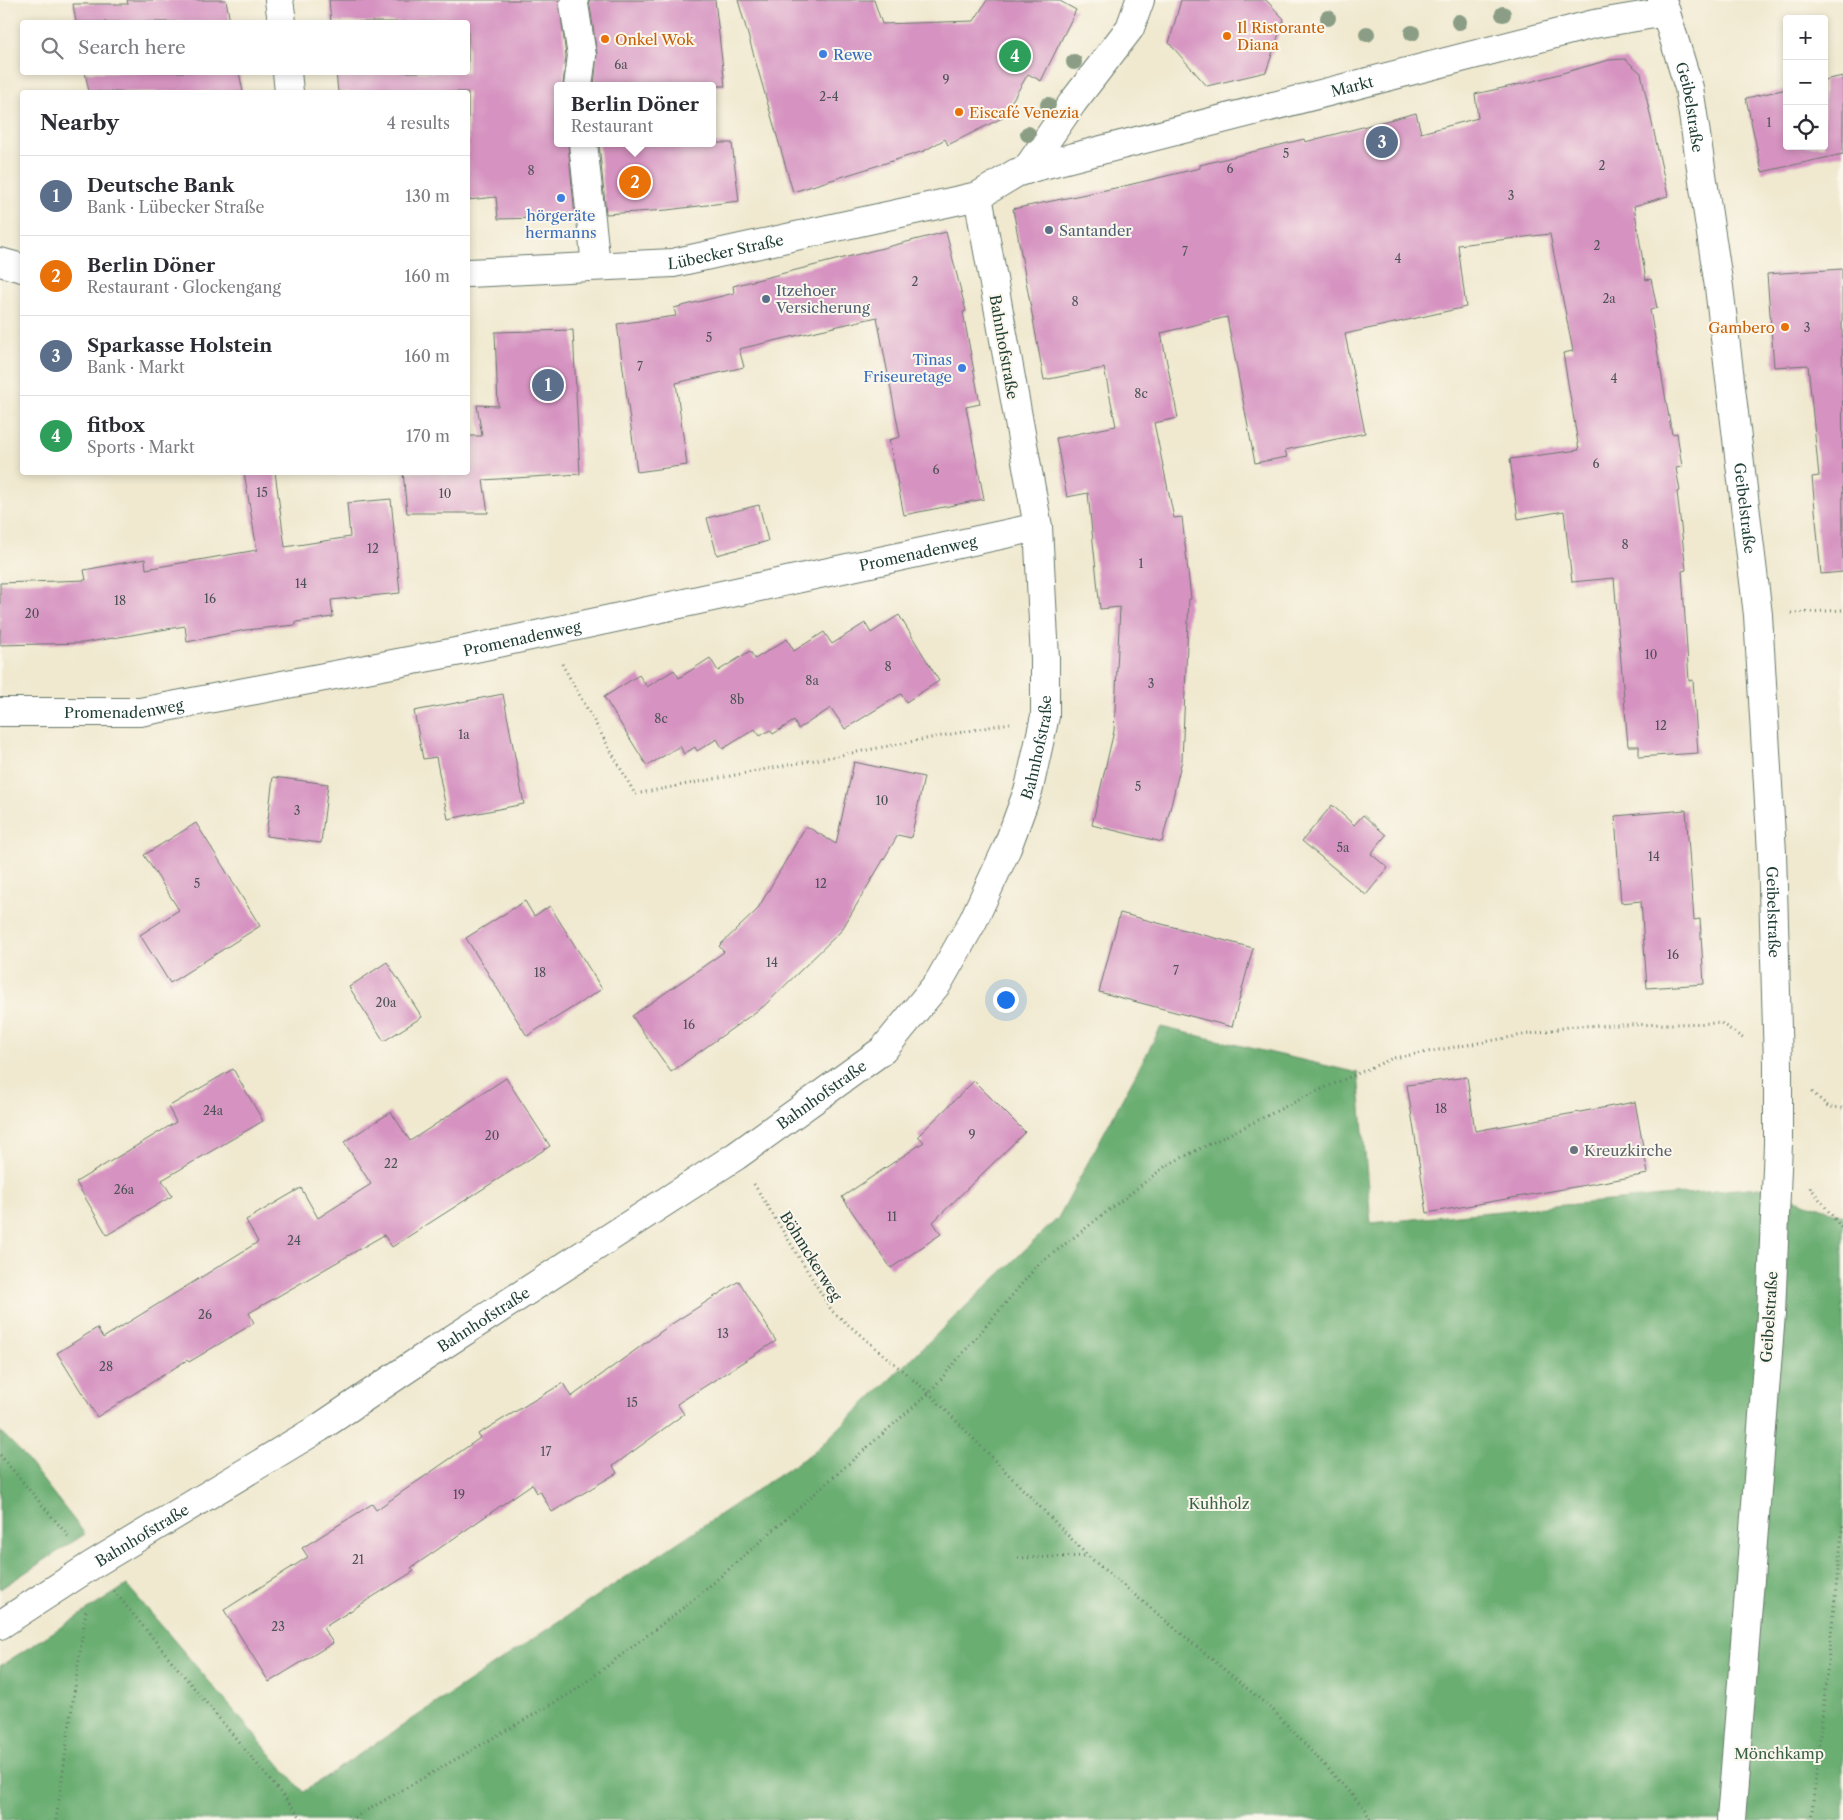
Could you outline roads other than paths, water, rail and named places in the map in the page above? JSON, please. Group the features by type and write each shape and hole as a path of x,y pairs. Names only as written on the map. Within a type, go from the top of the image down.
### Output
{"street":[{"path":"279,0 282,20"},
{"path":"1026,170 1073,102 1130,28 1140,0"},
{"path":"574,4 582,56 579,82"},
{"name":"Markt","path":"978,196 1016,173 1026,170 1664,6"},
{"name":"Geibelstraße","path":"1664,6 1689,88 1719,286 1758,615 1772,853 1778,1064 1778,1144 1771,1314 1731,1820"},
{"path":"287,75 288,90"},
{"path":"583,147 596,266"},
{"name":"Lübecker Straße","path":"470,273 673,262 978,196"},
{"name":"Bahnhofstraße","path":"0,1625 92,1565 318,1428 736,1156 883,1050 938,984 973,920 1007,848 1029,788 1045,716 1046,658 1038,527 978,196"},
{"path":"0,262 20,267"},
{"name":"Promenadenweg","path":"0,712 140,712 466,650 1038,527"}],"place":[{"name":"Il Ristorante Diana","path":"1227,36"},
{"name":"Onkel Wok","path":"605,39"},
{"name":"Rewe","path":"823,54"},
{"name":"fitbox","path":"1015,56"},
{"name":"Eiscafé Venezia","path":"959,112"},
{"name":"Sparkasse Holstein","path":"1382,142"},
{"name":"Berlin Döner","path":"635,182"},
{"name":"hörgeräte hermanns","path":"561,198"},
{"name":"Santander","path":"1049,230"},
{"name":"Itzehoer Versicherung","path":"766,299"},
{"name":"Gambero","path":"1785,327"},
{"name":"Tinas Friseuretage","path":"962,368"},
{"name":"Deutsche Bank","path":"548,385"},
{"name":"Kreuzkirche","path":"1574,1150"}],"park label":[{"name":"Kuhholz","path":"1219,1503"},
{"name":"Mönchkamp","path":"1779,1753"}]}
